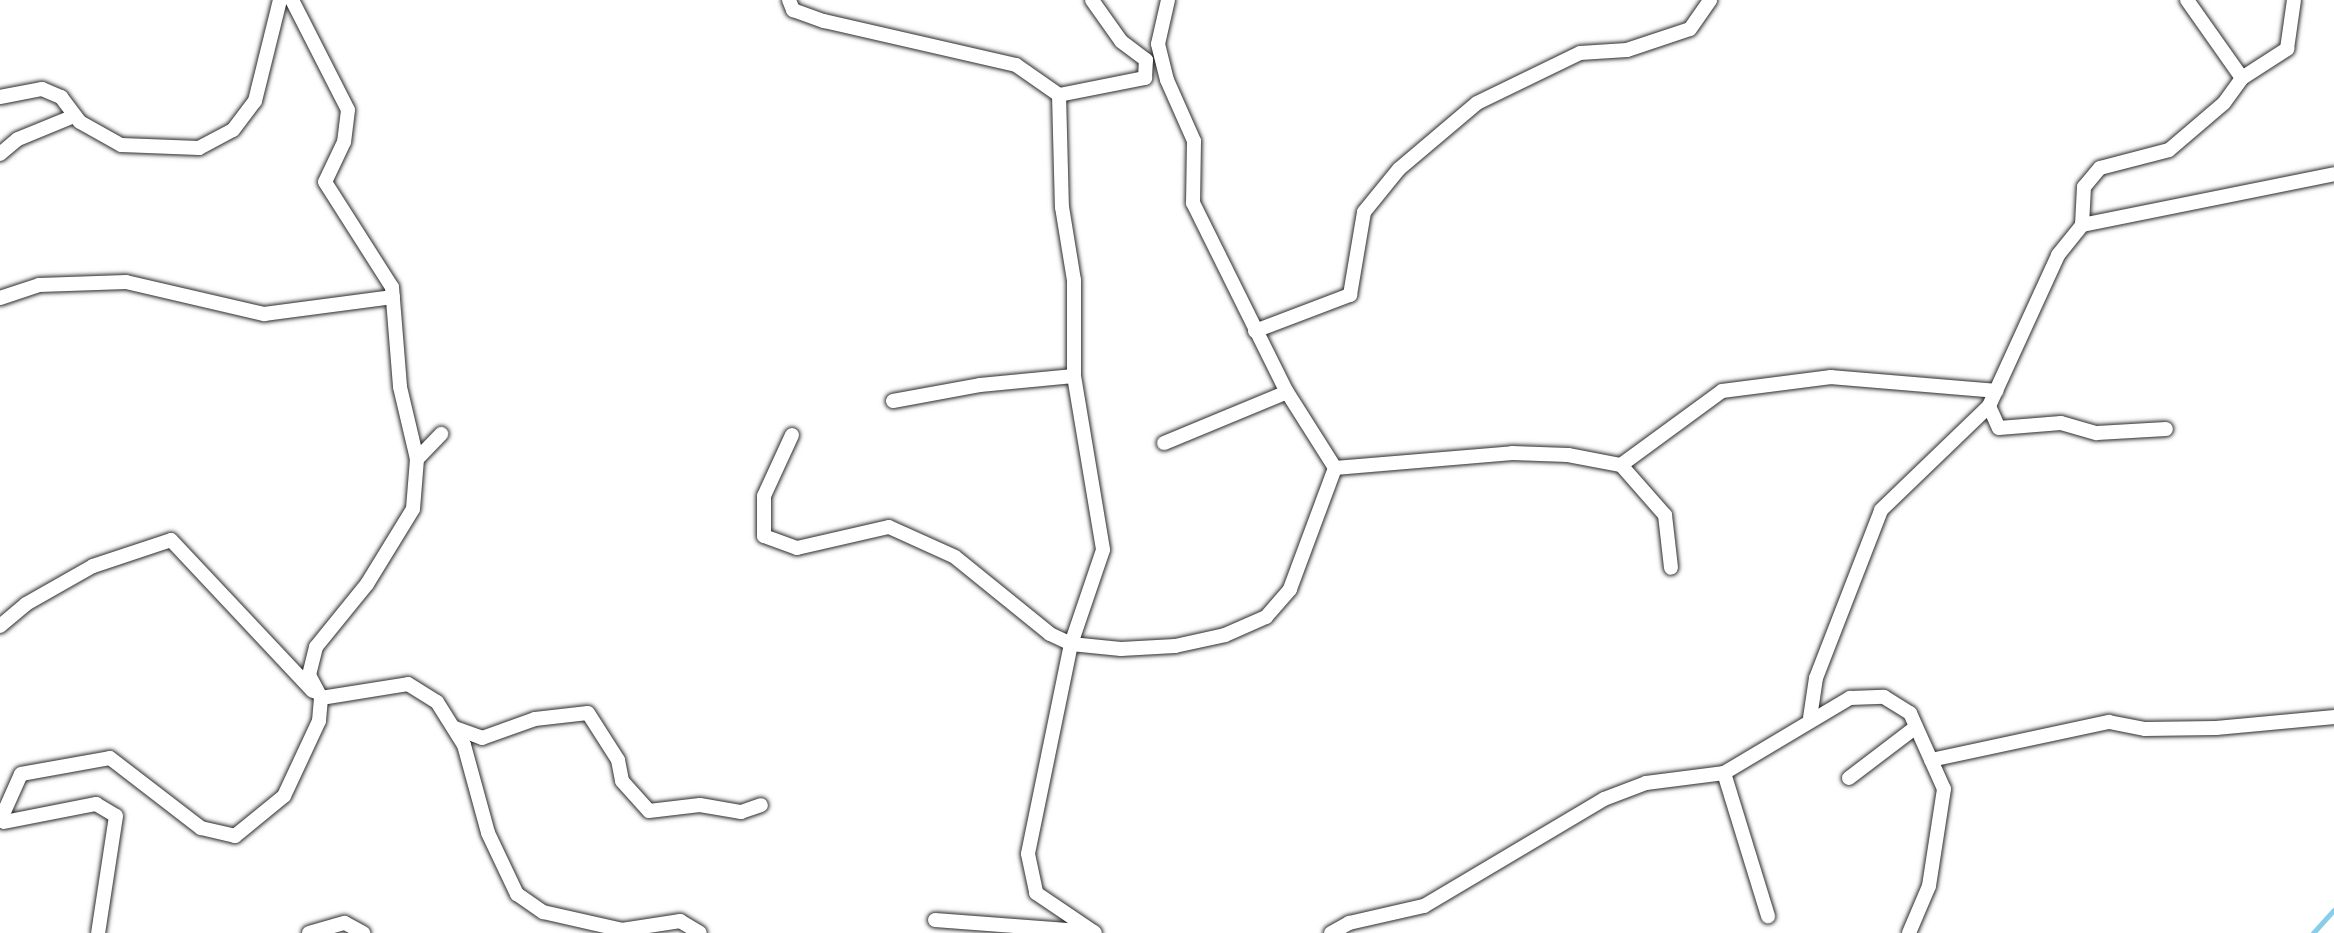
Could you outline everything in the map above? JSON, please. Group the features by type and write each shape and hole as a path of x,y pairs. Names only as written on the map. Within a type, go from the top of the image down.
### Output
{"street":[{"path":"0,97 42,89 62,97 74,116 121,145 156,150 199,148 233,130 255,101 266,70 280,0"},
{"path":"2,822 21,774 110,758 201,828 235,836 284,796 319,721 321,698 309,675 316,647 367,584 413,509 417,459 400,387 393,297 325,182 344,142 348,110 292,0"},
{"path":"789,0 793,10 824,21 1016,65 1059,95 1144,78 1146,60 1121,40 1092,0"},
{"path":"1168,0 1158,44 1167,80 1194,141 1193,203 1287,392 1335,468"},
{"path":"1255,331 1350,295 1365,212 1399,169 1478,103 1580,53 1627,50 1690,29 1710,0"},
{"path":"2187,0 2242,78"},
{"path":"1810,718 1816,678 1881,510 1989,406 2058,255 2082,225 2084,187 2100,168 2169,150 2224,103 2242,78 2287,49 2294,0"},
{"path":"1059,95 1062,207 1074,280 1074,376 1103,550 1071,644 1028,854 1036,893 1094,933"},
{"path":"0,154 18,139 74,116"},
{"path":"2082,225 2334,174"},
{"path":"0,298 39,285 126,282 264,314 393,297"},
{"path":"893,401 980,385 1074,376"},
{"path":"1621,465 1722,391 1832,377 1995,391"},
{"path":"1164,443 1287,392"},
{"path":"1989,406 1999,428 2061,423 2116,434 2166,429"},
{"path":"417,459 441,434"},
{"path":"792,435 764,496 764,536 797,548 889,527 955,557 1071,644 1175,646 1225,635 1266,617 1290,590 1335,468"},
{"path":"1335,468 1512,453 1568,455 1621,465 1665,515 1671,568"},
{"path":"0,626 26,604 93,566 171,540 269,650 321,698"},
{"path":"321,698 408,684 437,702 455,728 488,833 517,894 543,912 622,930 680,921 700,933"},
{"path":"1330,933 1349,922 1424,906 1604,799 1646,783 1724,773 1810,718 1850,698 1884,697 1910,713 1944,789 1929,886 1909,933"},
{"path":"455,728 482,738 535,719 588,713 618,760 622,781 649,811 700,805 741,812 760,805"},
{"path":"1931,760 2109,723 2145,729 2216,728 2334,717"},
{"path":"1849,778 1916,727"},
{"path":"1724,773 1768,916"},
{"path":"2,822 96,804 116,816 98,933"},
{"path":"935,920 1094,933"},
{"path":"309,933 345,923 363,933"}],"waterway":[{"path":"2313,933 2334,910"}]}
